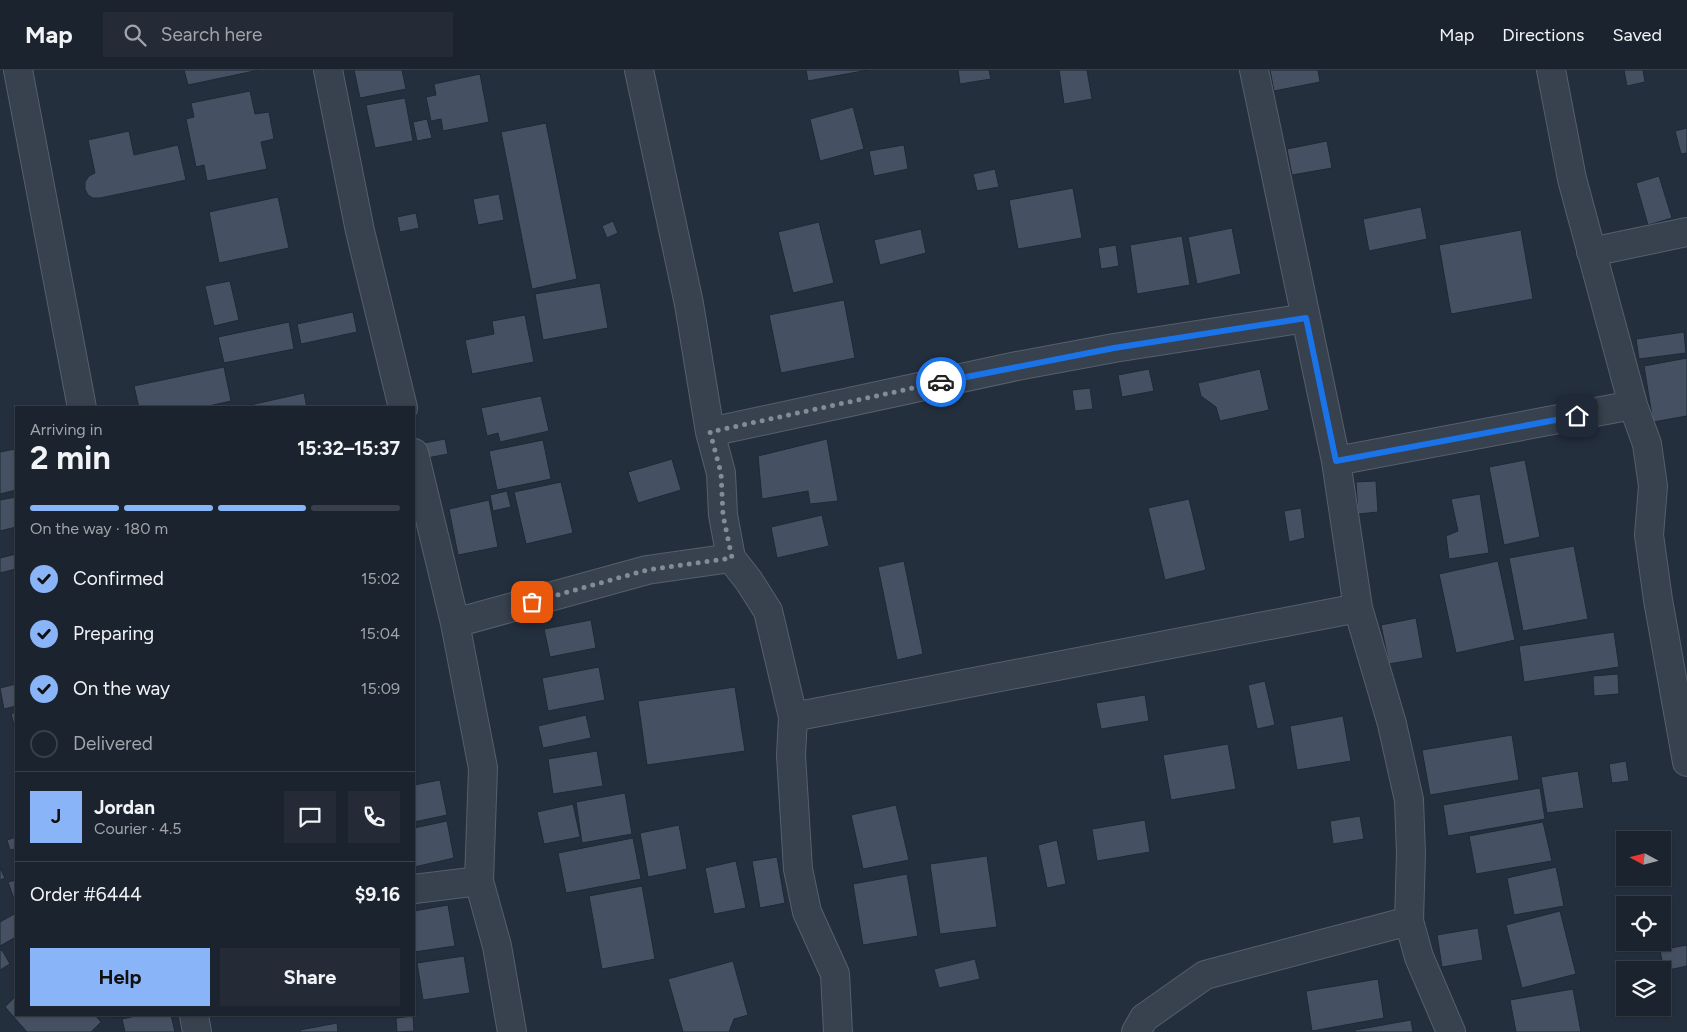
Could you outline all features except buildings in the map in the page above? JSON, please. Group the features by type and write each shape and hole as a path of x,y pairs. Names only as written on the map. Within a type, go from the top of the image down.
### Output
{"street":[{"path":"18,70 82,406"},
{"path":"328,70 360,231 403,406"},
{"path":"639,70 689,304 710,432 721,473 723,515 732,558 768,611 793,717 791,755 798,869 807,912 835,974 838,1032"},
{"path":"1254,70 1336,461 1358,608 1392,724 1409,800 1411,853 1409,920 1419,957 1451,1032"},
{"path":"1552,70 1572,179 1633,405 1647,444 1653,486 1650,535 1658,600 1687,762"},
{"path":"1591,252 1687,232"},
{"path":"710,432 1027,364 1114,348 1306,318"},
{"path":"1336,461 1633,405"},
{"path":"415,457 455,623 483,768 479,881 497,946 512,1032"},
{"path":"455,623 647,570 732,558"},
{"path":"793,717 1358,608"},
{"path":"415,889 479,881"},
{"path":"1136,1032 1144,1018 1205,975 1409,920"},
{"path":"194,1016 197,1032"}],"way so far":[{"path":"532,602 647,570 732,558 723,515 721,473 710,432 941,382"}],"route":[{"path":"941,382 1114,348 1306,318 1336,461 1577,416"}]}
